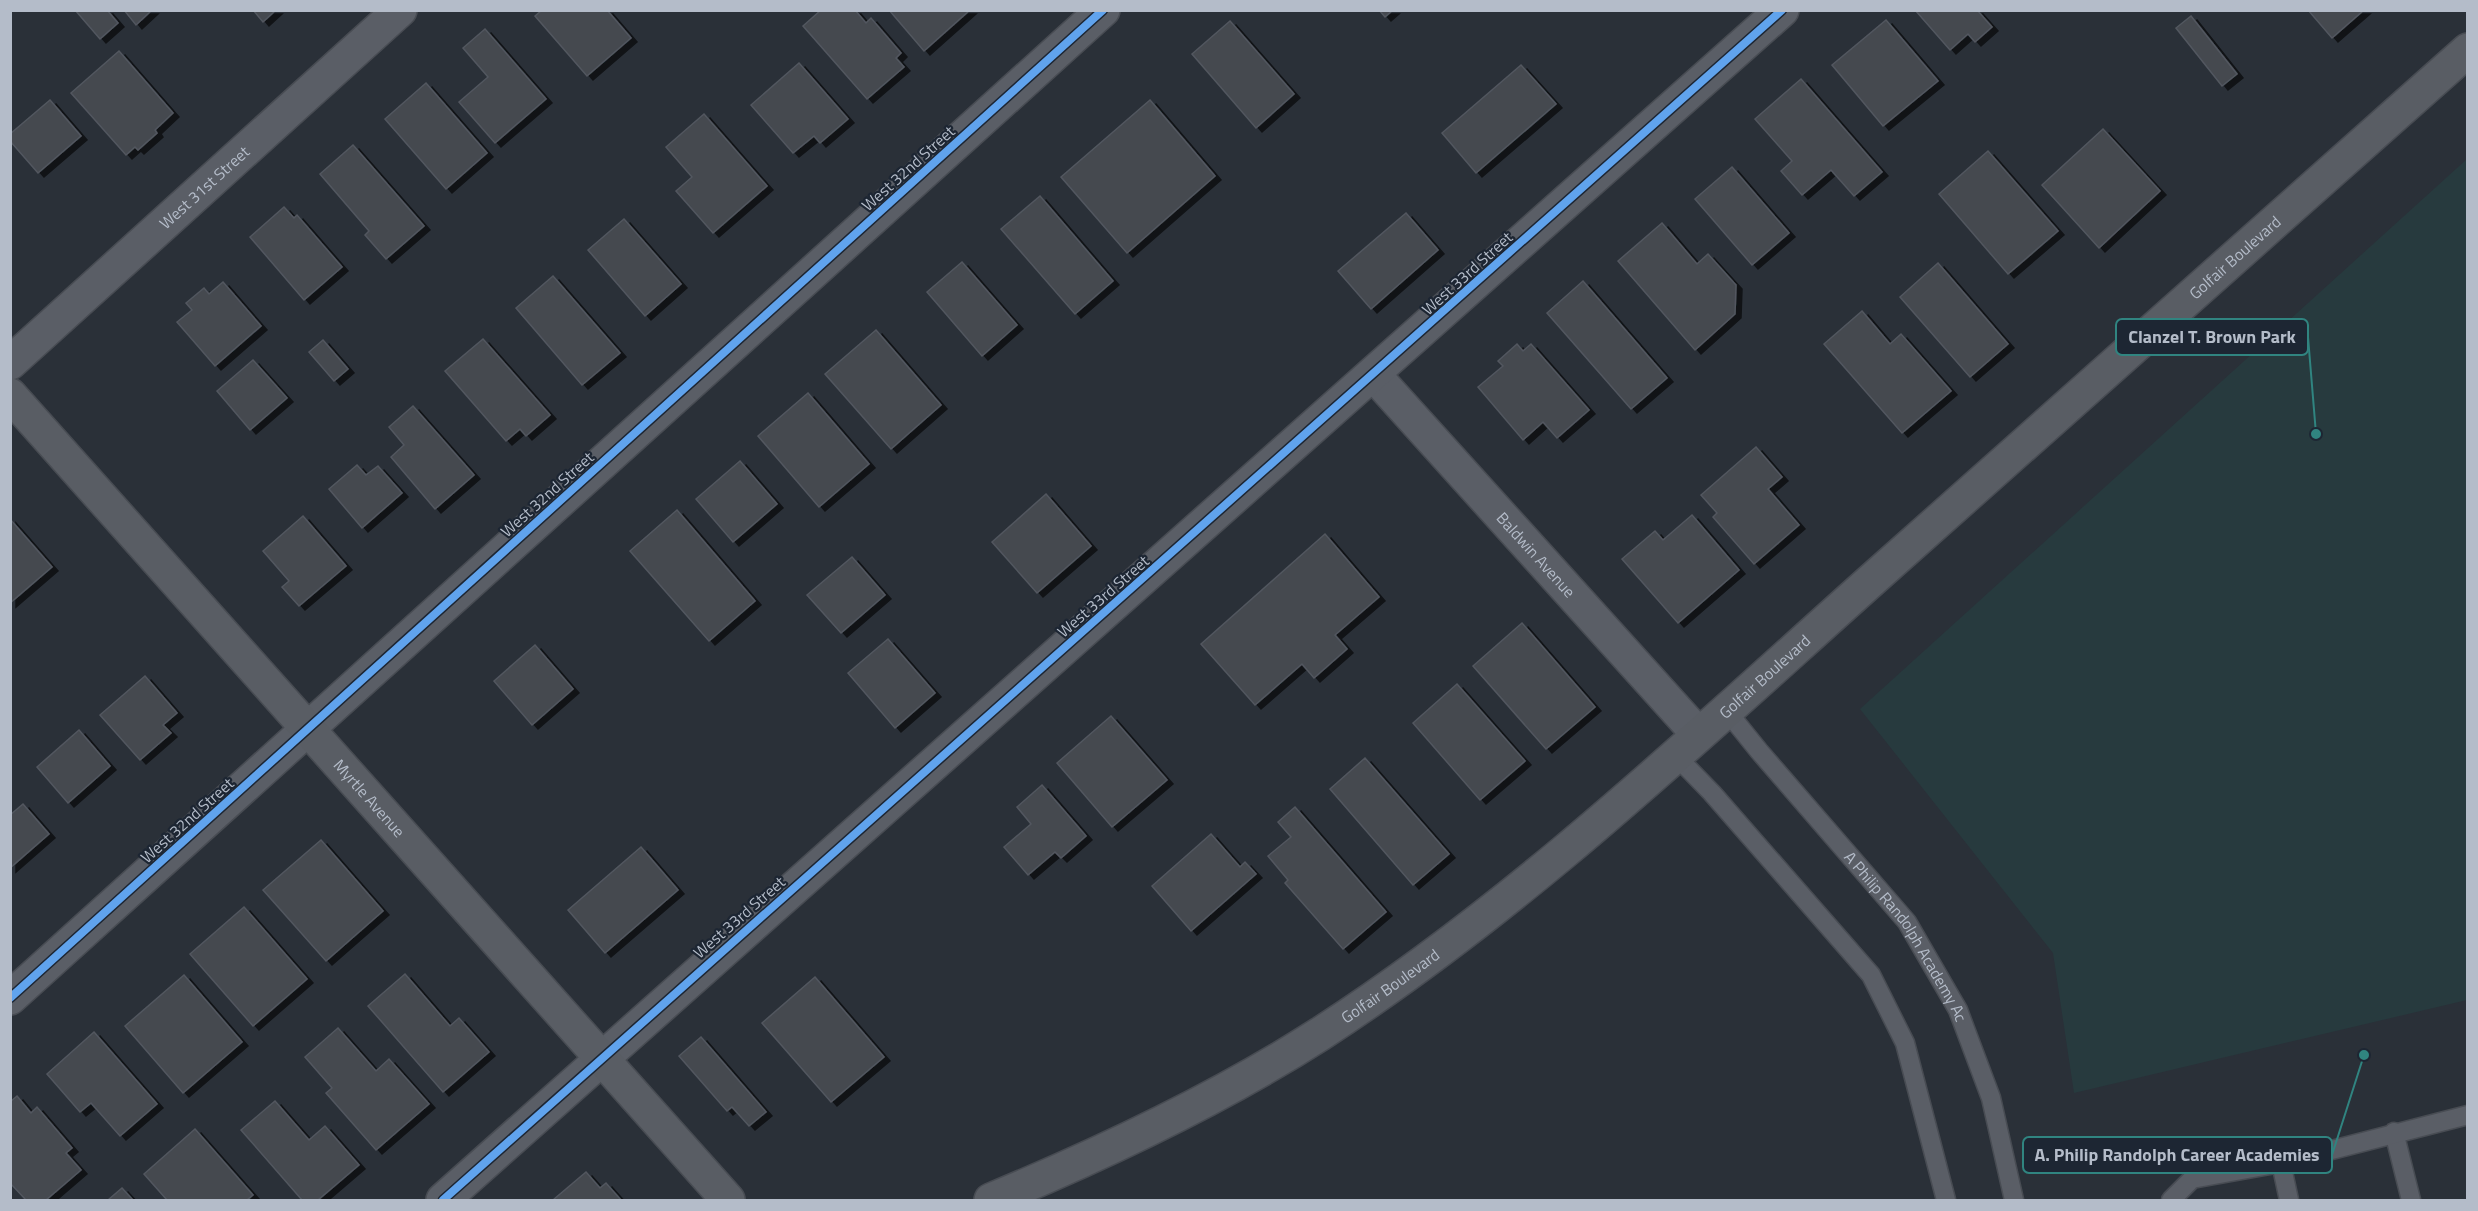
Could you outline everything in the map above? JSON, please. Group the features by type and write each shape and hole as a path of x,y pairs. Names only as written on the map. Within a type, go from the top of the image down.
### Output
{"main road":[{"name":"Golfair Boulevard","path":"991,1200 1053,1174 1194,1107 1316,1036 1401,979 1509,897 1687,745 2468,50"},
{"name":"Myrtle Avenue","path":"10,395 728,1200"}],"street":[{"name":"West 31st Street","path":"10,363 400,10"},
{"name":"West 32nd Street","path":"10,998 1103,10"},
{"name":"West 33rd Street","path":"443,1200 1782,10"},
{"name":"Baldwin Avenue","path":"1374,375 1687,745"}],"lane":[{"name":"A Philip Randolph Academy Ac","path":"1726,710 1907,922 1958,1010 1991,1098 2014,1200"},
{"path":"1687,745 1712,793 1871,975 1905,1043 1946,1200"},
{"path":"2170,1200 2192,1179 2281,1163 2394,1132 2468,1115"},
{"path":"2394,1132 2411,1200"},
{"path":"2281,1163 2289,1200"}],"green space":[{"path":"2467,159 2467,1000 2074,1093 2053,953 1860,709"}],"building":[{"path":"75,10 107,10 118,23 100,39"},
{"path":"124,10 152,10 136,25"},
{"path":"253,10 276,10 263,22"},
{"path":"542,10 607,10 631,38 587,76 535,16"},
{"path":"821,10 855,10 866,23 871,18 901,53 896,58 904,67 867,99 803,26"},
{"path":"889,10 970,10 924,51"},
{"path":"1379,10 1393,10 1385,17"},
{"path":"1915,10 1977,10 1992,27 1975,42 1968,34 1950,50"},
{"path":"2308,10 2364,10 2332,38"},
{"path":"2191,16 2237,74 2222,86 2176,28"},
{"path":"1886,20 1938,81 1883,126 1832,65"},
{"path":"1230,21 1294,94 1256,128 1192,54"},
{"path":"485,29 546,99 495,143 459,102 488,77 463,48"},
{"path":"119,51 173,113 155,130 157,133 138,150 135,147 126,155 71,93"},
{"path":"799,63 848,119 820,143 814,136 793,153 751,105"},
{"path":"1521,65 1556,104 1476,173 1442,133"},
{"path":"1801,79 1882,172 1854,196 1831,170 1802,195 1781,171 1792,161 1755,119"},
{"path":"426,83 487,153 446,189 385,119"},
{"path":"50,100 81,136 38,173 10,141 10,134"},
{"path":"1150,100 1215,176 1127,253 1061,177"},
{"path":"704,114 767,186 713,233 676,191 692,177 666,147"},
{"path":"2103,129 2160,191 2099,248 2042,185"},
{"path":"353,145 424,226 386,259 365,235 369,231 320,174"},
{"path":"1988,151 2058,231 2008,274 1939,194"},
{"path":"1732,167 1789,233 1752,265 1695,199"},
{"path":"1040,196 1113,281 1075,314 1001,229"},
{"path":"284,207 294,218 297,215 342,267 304,300 250,237"},
{"path":"1406,213 1438,250 1371,309 1338,271"},
{"path":"624,219 681,284 645,316 588,250"},
{"path":"1662,223 1697,264 1708,254 1736,285 1735,314 1695,350 1618,261"},
{"path":"962,262 1017,325 982,356 927,292"},
{"path":"1938,263 2008,344 1970,377 1900,297"},
{"path":"553,276 620,353 582,385 516,308"},
{"path":"1583,281 1667,378 1631,409 1547,313"},
{"path":"223,282 261,326 215,366 177,322 192,310 186,303 204,288 209,294"},
{"path":"1862,311 1890,344 1901,334 1951,391 1902,433 1824,344"},
{"path":"876,330 941,405 891,449 825,374"},
{"path":"483,339 550,415 526,436 520,429 506,441 445,371"},
{"path":"323,340 348,369 334,381 309,352"},
{"path":"1517,344 1523,351 1531,344 1589,410 1557,438 1543,422 1523,440 1478,387 1503,366 1498,361"},
{"path":"253,360 287,398 250,430 217,391"},
{"path":"808,393 869,464 819,507 758,436"},
{"path":"413,406 474,475 435,509 391,457 404,445 389,427"},
{"path":"1756,447 1782,477 1768,489 1799,525 1754,564 1713,517 1717,513 1701,495"},
{"path":"740,461 777,504 733,542 696,499"},
{"path":"357,465 366,475 378,466 402,493 362,528 329,489"},
{"path":"1046,494 1091,546 1037,593 992,542"},
{"path":"677,510 755,601 709,641 630,551"},
{"path":"1692,515 1739,570 1678,623 1622,559 1655,531 1663,540"},
{"path":"303,516 346,566 299,606 282,587 289,581 263,551"},
{"path":"10,519 52,567 10,603"},
{"path":"1325,534 1379,597 1335,635 1347,649 1314,678 1302,664 1255,705 1201,644"},
{"path":"852,557 885,595 841,633 807,595"},
{"path":"1522,623 1595,707 1546,749 1473,666"},
{"path":"888,639 935,693 895,728 848,673"},
{"path":"535,645 573,689 532,725 494,681"},
{"path":"145,676 177,713 163,725 171,733 140,760 100,715"},
{"path":"1457,684 1525,761 1480,800 1413,723"},
{"path":"1111,716 1167,780 1112,827 1057,763"},
{"path":"79,730 110,766 68,803 37,767"},
{"path":"1365,758 1449,854 1413,885 1330,789"},
{"path":"1042,785 1086,836 1061,858 1055,852 1028,875 1004,847 1031,824 1017,807"},
{"path":"23,804 49,834 10,868 10,815"},
{"path":"1295,807 1386,912 1343,949 1285,883 1288,880 1268,856 1291,837 1278,822"},
{"path":"1211,834 1240,867 1245,862 1256,874 1191,931 1152,886"},
{"path":"321,840 383,911 326,961 263,890"},
{"path":"641,847 678,890 605,953 568,910"},
{"path":"244,907 307,979 253,1026 190,954"},
{"path":"405,974 450,1026 459,1018 489,1052 443,1092 368,1006"},
{"path":"184,975 242,1042 183,1093 125,1026"},
{"path":"815,977 884,1057 831,1102 762,1023"},
{"path":"338,1028 376,1071 389,1059 429,1104 376,1150 326,1093 332,1088 305,1057"},
{"path":"94,1032 157,1104 120,1136 91,1103 80,1112 47,1074"},
{"path":"701,1037 766,1112 749,1126 732,1107 727,1111 679,1056"},
{"path":"17,1096 31,1113 37,1107 72,1148 66,1153 81,1170 46,1200 26,1200 10,1183 10,1102"},
{"path":"275,1101 309,1140 325,1126 359,1165 318,1200 302,1200 241,1130"},
{"path":"195,1129 253,1195 247,1200 167,1200 144,1174"},
{"path":"586,1172 600,1188 606,1183 621,1200 553,1200"},
{"path":"122,1188 133,1200 108,1200"}],"cycle path":[{"path":"10,998 1103,10"},
{"path":"443,1200 1782,10"}],"place":[{"name":"Clanzel T. Brown Park","path":"2316,434"},
{"name":"A. Philip Randolph Career Academies","path":"2364,1055"}]}
